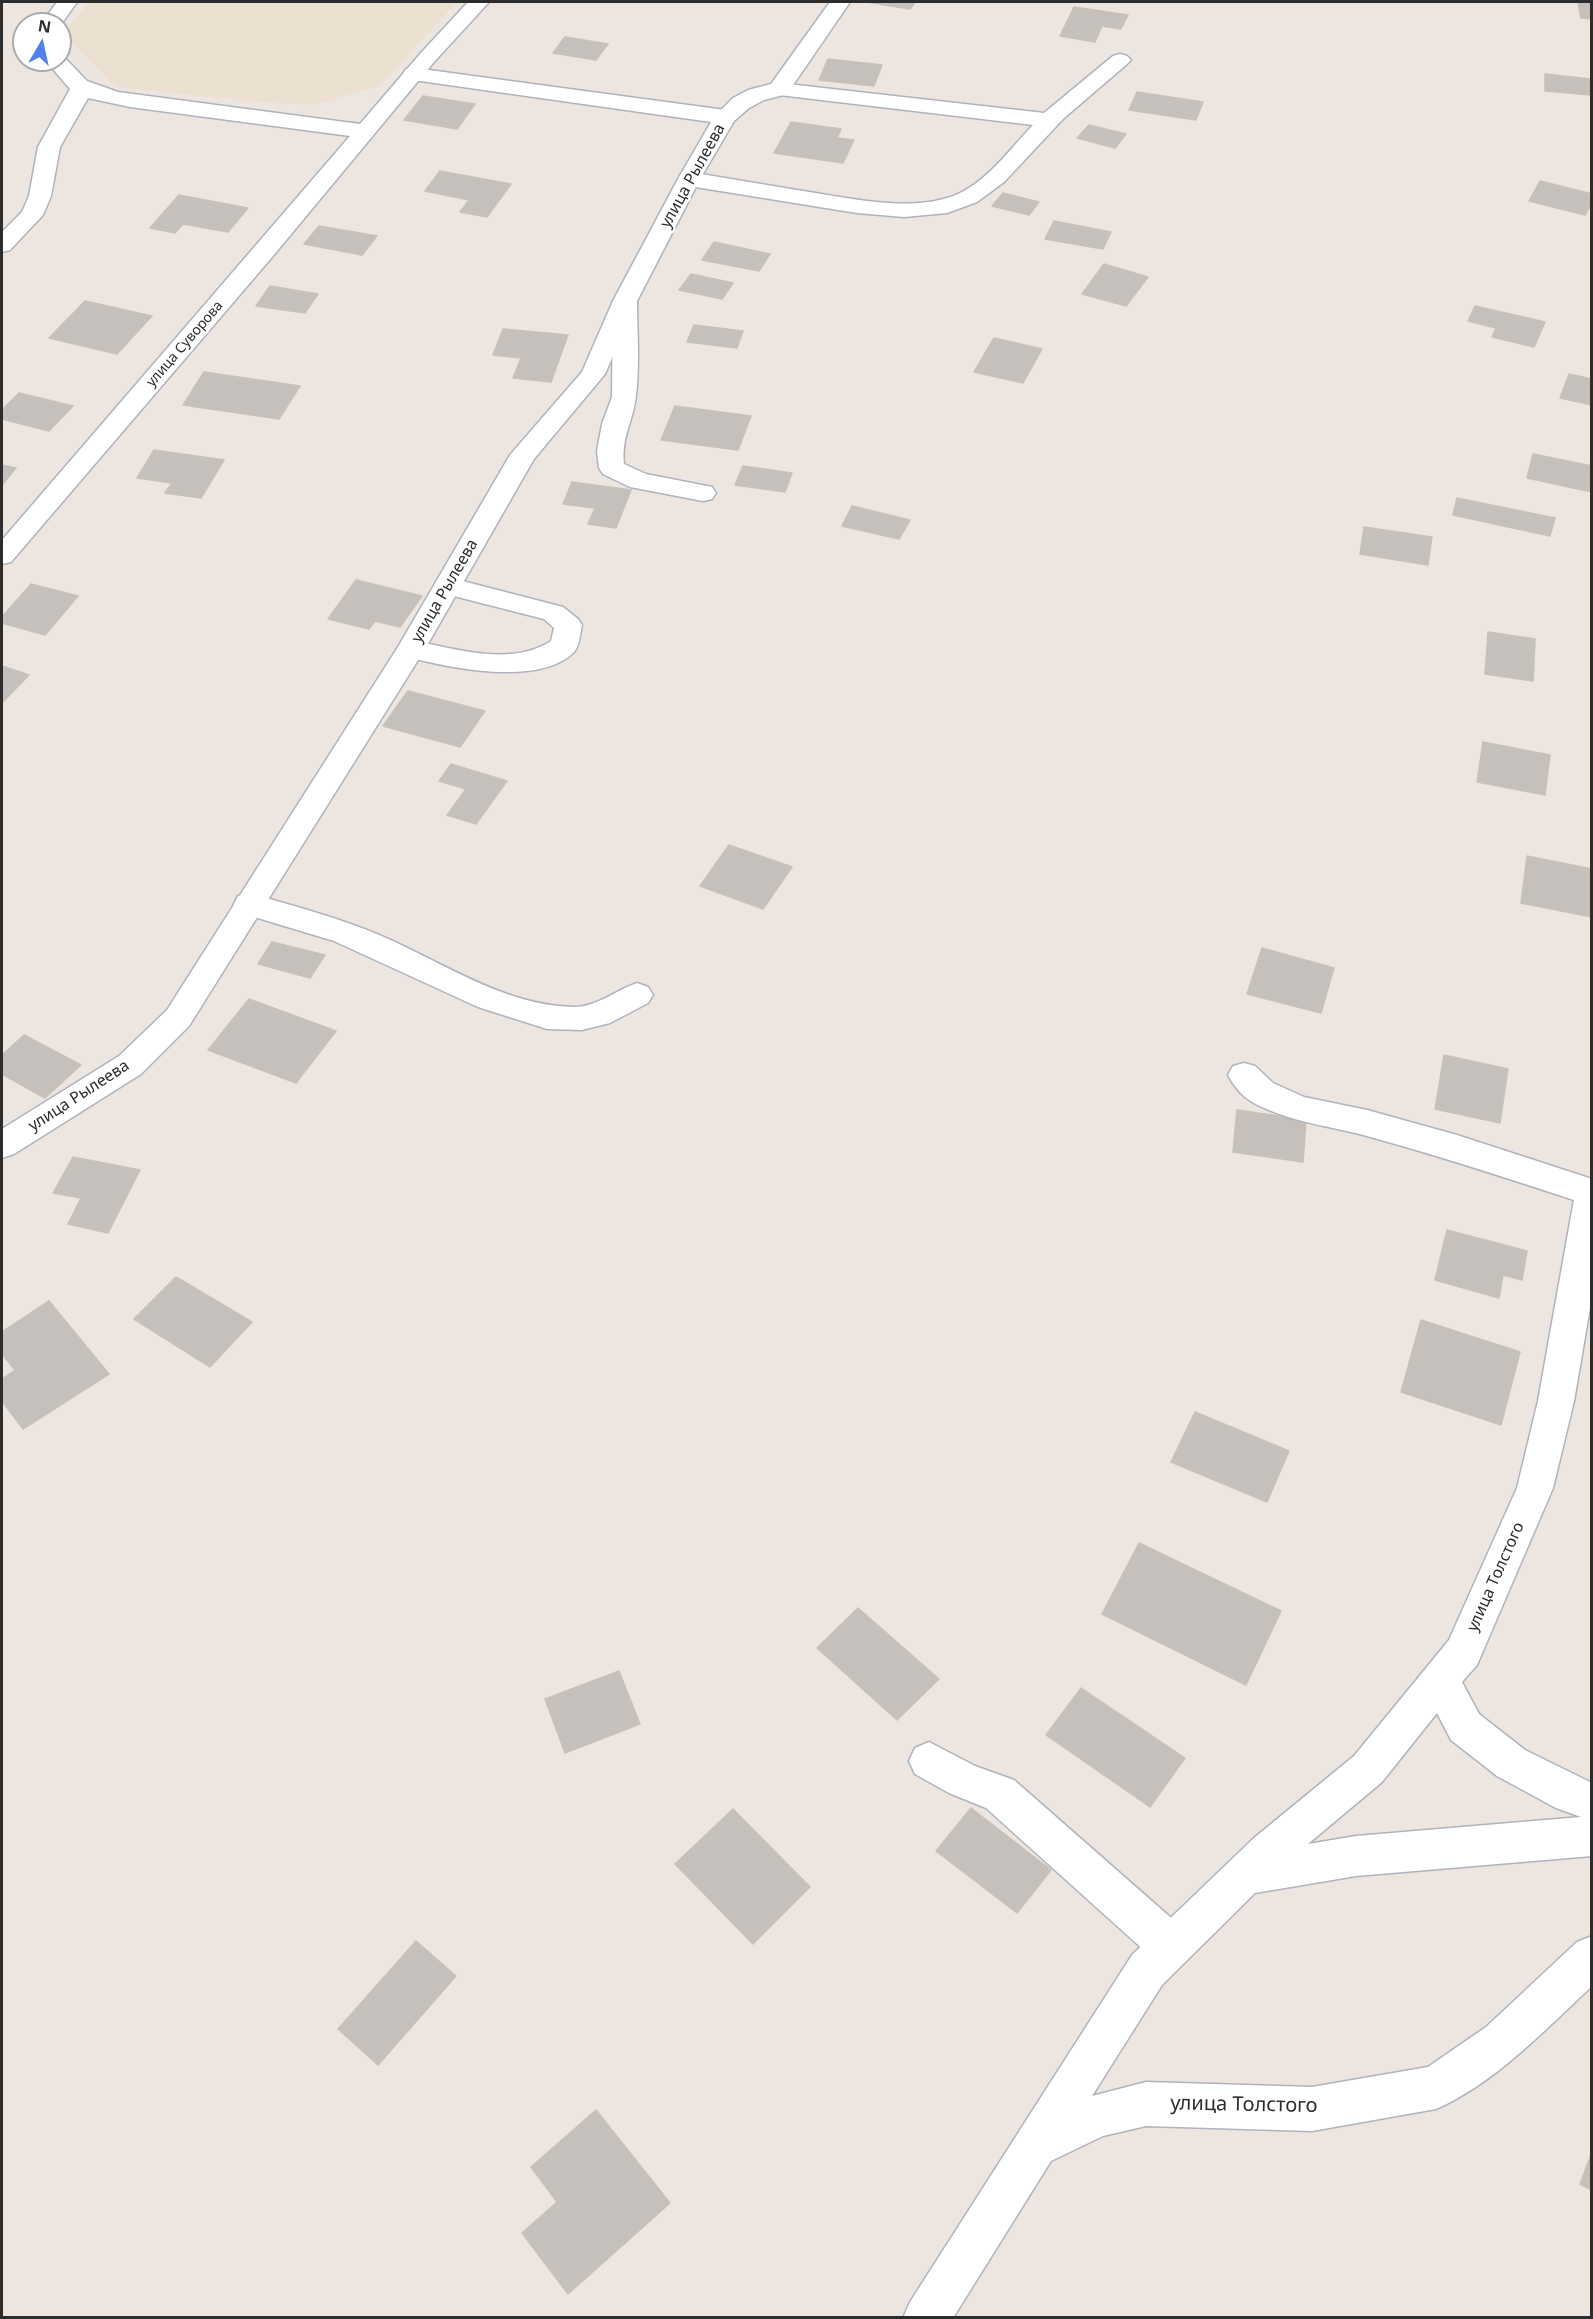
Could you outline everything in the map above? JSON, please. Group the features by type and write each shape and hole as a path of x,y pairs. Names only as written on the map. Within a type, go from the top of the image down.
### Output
{"street":[{"name":"улица Суворова","path":"2,556 414,74 479,2"},
{"path":"840,2 779,89 1050,120"},
{"path":"689,179 857,206 904,210 939,208 969,197 996,177 1050,120 1119,60"},
{"path":"65,72 72,81 93,94 130,101 366,131"},
{"path":"414,74 725,117"},
{"path":"2,246 32,215 40,196 49,147 82,87"},
{"name":"улица Рылеева","path":"2,1145 130,1065 178,1018 411,649 523,455 593,374 625,301 689,179 725,117 741,103 756,95 779,89"},
{"path":"625,301 624,397 615,424 610,451 612,468 639,481 703,493"},
{"path":"411,649 482,661 517,662 543,658 564,645 568,625 553,613 447,586"},
{"path":"249,904 345,933 499,1002 548,1017 576,1019 615,1008 637,995"},
{"path":"1244,1075 1262,1092 1298,1108 1367,1123 1457,1148 1592,1194"},
{"name":"улица Толстого","path":"926,2318 1147,1970 1244,1875 1368,1769 1463,1653 1535,1488 1556,1401 1592,1194"},
{"path":"1440,1679 1466,1727 1511,1763 1570,1794 1592,1802"},
{"path":"929,1761 963,1780 1000,1794 1171,1946"},
{"path":"1244,1875 1356,1856 1592,1836"},
{"name":"улица Толстого","path":"1035,2146 1098,2115 1146,2104 1312,2109 1436,2087 1501,2042 1592,1957"}],"shaded area":[{"path":"89,2 457,2 379,86 312,105 116,87 72,43 72,23"}],"building":[{"path":"866,2 915,2 910,9"},
{"path":"1578,2 1592,2 1592,19 1581,18"},
{"path":"1074,7 1128,15 1121,29 1102,26 1095,42 1060,36"},
{"path":"565,37 608,44 596,60 553,53"},
{"path":"828,59 882,65 874,86 819,80"},
{"path":"1545,74 1590,79 1591,95 1545,91"},
{"path":"1137,92 1203,102 1196,120 1129,110"},
{"path":"423,96 475,104 457,129 404,120"},
{"path":"791,122 841,129 837,138 854,140 843,163 774,153"},
{"path":"1089,125 1126,134 1115,148 1077,138"},
{"path":"440,171 511,184 487,217 460,212 469,200 425,191"},
{"path":"1540,181 1592,194 1592,203 1585,215 1529,201"},
{"path":"1003,193 1039,202 1029,215 992,206"},
{"path":"179,195 248,208 228,232 183,224 175,233 150,228"},
{"path":"1054,221 1111,232 1103,249 1045,239"},
{"path":"319,226 377,236 362,255 304,244"},
{"path":"714,242 770,254 759,271 702,260"},
{"path":"1104,264 1148,277 1126,306 1082,294"},
{"path":"691,274 733,283 722,299 679,290"},
{"path":"270,286 318,294 305,313 256,306"},
{"path":"85,301 152,316 117,354 49,338"},
{"path":"1475,306 1545,322 1534,347 1492,337 1496,328 1468,321"},
{"path":"694,325 743,331 737,348 687,342"},
{"path":"503,329 568,335 551,382 513,378 521,358 493,355"},
{"path":"994,338 1042,349 1023,383 974,372"},
{"path":"204,372 300,386 279,419 183,405"},
{"path":"1569,374 1592,379 1592,405 1560,398"},
{"path":"19,393 73,406 49,431 2,419 2,410"},
{"path":"675,406 751,416 738,450 661,440"},
{"path":"154,450 224,460 201,498 165,493 172,483 137,478"},
{"path":"1533,454 1592,466 1592,492 1527,478"},
{"path":"2,465 16,468 2,485"},
{"path":"743,466 792,473 785,492 735,485"},
{"path":"572,482 631,490 616,528 588,524 595,508 563,504"},
{"path":"1457,498 1555,518 1550,536 1453,515"},
{"path":"852,506 910,520 899,539 842,526"},
{"path":"1364,527 1432,537 1428,565 1360,554"},
{"path":"356,580 422,596 400,627 375,621 369,629 328,619"},
{"path":"31,584 78,596 45,635 2,623 2,617"},
{"path":"1488,632 1535,639 1533,681 1485,674"},
{"path":"2,666 29,675 2,703"},
{"path":"408,691 485,711 460,747 383,726"},
{"path":"1483,742 1550,755 1545,795 1477,782"},
{"path":"451,764 507,781 476,824 447,815 466,789 439,781"},
{"path":"729,845 792,867 763,909 700,886"},
{"path":"1527,856 1592,869 1592,917 1521,903"},
{"path":"272,942 325,955 310,978 258,964"},
{"path":"1262,948 1334,968 1321,1013 1247,994"},
{"path":"249,999 336,1031 296,1083 208,1050"},
{"path":"24,1035 81,1065 45,1098 2,1074 2,1055"},
{"path":"1444,1055 1508,1069 1500,1123 1435,1109"},
{"path":"1237,1110 1306,1120 1303,1162 1233,1152"},
{"path":"73,1157 140,1170 108,1233 68,1224 81,1198 53,1193"},
{"path":"1447,1230 1527,1251 1522,1280 1503,1275 1499,1298 1435,1280"},
{"path":"176,1277 252,1322 210,1367 134,1319"},
{"path":"49,1301 109,1374 23,1429 2,1401 2,1379 15,1370 2,1354 2,1332"},
{"path":"1421,1320 1520,1352 1501,1425 1401,1392"},
{"path":"1195,1412 1289,1451 1267,1502 1171,1462"},
{"path":"1139,1543 1281,1611 1246,1685 1102,1614"},
{"path":"858,1608 939,1679 897,1720 817,1648"},
{"path":"619,1671 640,1724 565,1753 545,1699"},
{"path":"1081,1688 1185,1758 1150,1807 1046,1735"},
{"path":"971,1808 1051,1870 1017,1913 936,1851"},
{"path":"733,1809 810,1887 753,1944 675,1864"},
{"path":"416,1941 456,1976 378,2065 338,2029"},
{"path":"596,2110 670,2203 568,2294 522,2233 557,2202 531,2167"},
{"path":"1592,2152 1592,2190 1580,2184"}]}
